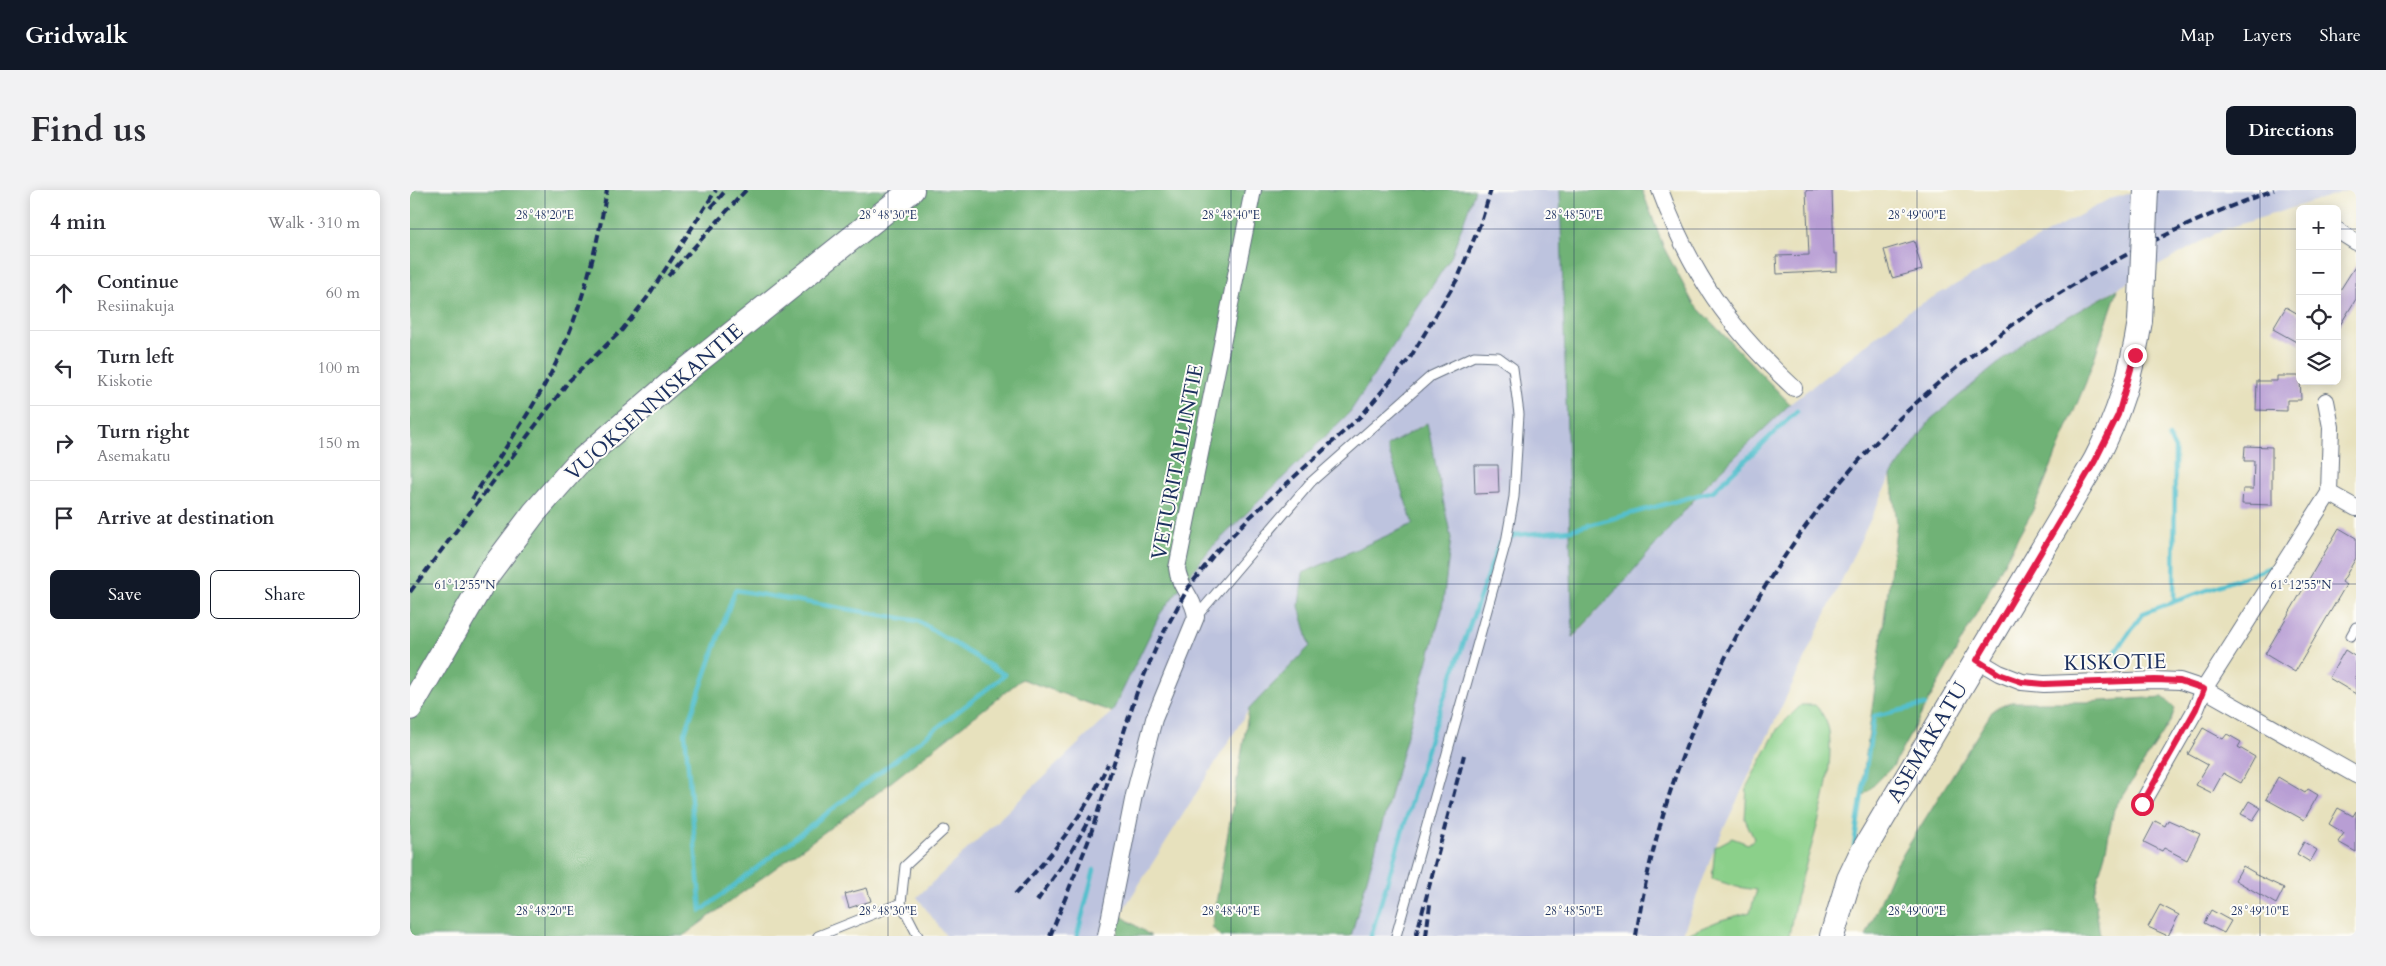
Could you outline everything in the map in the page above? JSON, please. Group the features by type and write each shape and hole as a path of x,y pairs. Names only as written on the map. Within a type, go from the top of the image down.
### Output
{"street":[{"name":"VUOKSENNISKANTIE","path":"410,708 488,574 534,513 577,464 679,376 912,190"},
{"name":"VETURITALLINTIE","path":"1196,617 1195,605 1178,579 1177,568 1253,190"},
{"path":"1660,190 1676,233 1702,280 1731,323 1758,355 1794,388"},
{"name":"ASEMAKATU","path":"1832,936 1849,879 1858,858 2108,436 2128,384 2140,321 2146,190"},
{"path":"2341,233 2356,242"},
{"path":"2142,804 2196,709 2204,689 2329,493 2331,427 2326,401"},
{"path":"2329,493 2356,508"},
{"path":"1106,936 1134,795 1154,719 1196,617"},
{"name":"KISKOTIE","path":"1977,660 1999,674 2022,682 2044,684 2155,680 2180,681 2204,689 2356,775"}],"lane":[{"path":"1196,617 1311,482 1431,376 1474,356 1498,357 1513,368 1519,414 1514,497 1506,542 1396,936"},
{"path":"918,936 901,903 905,866 944,830"},
{"path":"818,936 901,903"}],"shaded area":[{"path":"1475,190 1560,190 1574,637 1709,482 1790,404 1910,310 2109,199 2143,190 2349,190 2296,205 2296,207 2222,230 2029,338 1931,419 1891,476 1715,847 1682,936 1351,936 1442,610 1451,538 1426,423 1387,446 1413,524 1304,573 1299,606 1310,646 1249,709 1120,915 1109,936 946,936 917,897 1112,712 1160,614 1209,550 1350,412 1451,257"}],"green space":[{"path":"410,190 1475,190 1451,257 1350,412 1209,550 1160,614 1112,712 1022,679 872,797 683,936 410,936"},
{"path":"1560,190 1642,190 1664,248 1693,303 1790,404 1709,482 1627,578 1573,637"},
{"path":"2118,289 2086,382 2033,510 1893,766 1860,799 1897,523 1891,476 1931,419 2029,338"},
{"path":"1427,423 1451,538 1442,610 1351,936 1220,936 1212,927 1249,709 1310,646 1299,606 1303,573 1413,524 1387,446"},
{"path":"2163,697 2175,708 2171,720 2114,809 2105,854 2094,892 2100,936 1866,936 1895,867 1993,710 2011,702 2087,702"},
{"path":"1801,705 1815,705 1822,714 1829,731 1830,749 1829,768 1822,808 1798,890 1789,936 1682,936 1721,920 1750,912 1757,890 1737,887 1712,879 1715,847 1732,838 1748,844 1754,839 1745,819 1747,786 1778,728"},
{"path":"1120,915 1151,936 1117,936"}],"building":[{"path":"1806,190 1832,190 1834,254 1837,254 1837,271 1777,274 1776,256 1809,255"},
{"path":"1914,241 1922,270 1892,278 1884,250"},
{"path":"2356,265 2356,299 2341,323 2341,295 2341,289"},
{"path":"2286,307 2296,313 2296,342 2273,329"},
{"path":"2277,376 2296,376 2296,385 2300,385 2301,400 2287,400 2287,411 2256,410 2257,381 2277,381"},
{"path":"2245,446 2272,447 2272,505 2242,504 2243,489 2253,489 2254,461 2244,461"},
{"path":"1474,465 1498,465 1499,493 1475,494"},
{"path":"2339,528 2356,538 2356,558 2342,582 2346,585 2295,672 2265,654"},
{"path":"2345,650 2356,657 2356,694 2329,678"},
{"path":"2203,728 2223,739 2227,734 2241,742 2238,747 2255,757 2241,783 2223,773 2212,793 2196,785 2208,765 2188,754"},
{"path":"2278,777 2305,793 2308,789 2318,795 2304,820 2266,799"},
{"path":"2249,801 2261,808 2253,820 2241,814"},
{"path":"2338,808 2353,816 2356,811 2356,852 2338,842 2344,833 2329,824"},
{"path":"2168,820 2200,834 2187,860 2164,848 2162,851 2144,842 2155,821 2165,826"},
{"path":"2304,842 2317,850 2310,862 2297,854"},
{"path":"2243,866 2254,874 2284,888 2276,904 2235,880"},
{"path":"867,888 871,901 849,908 845,894"},
{"path":"2160,905 2179,915 2168,936 2148,927"},
{"path":"2211,910 2231,921 2224,933 2204,923"}],"waterway":[{"path":"1371,936 1432,732 1499,543 1516,535 1571,530 1713,491 1797,411"},
{"path":"2169,437 2175,449 2174,602"},
{"path":"2114,654 2143,613 2271,567"},
{"path":"735,590 918,621 1005,675 701,911 685,733 735,590"},
{"path":"1854,846 1874,716 1925,705"},
{"path":"1077,936 1094,870"}],"railway":[{"path":"472,499 536,400 567,339 591,266 607,190"},
{"path":"410,592 569,381 622,330 647,298 716,190"},
{"path":"711,208 726,190"},
{"path":"668,276 746,190"},
{"path":"1050,936 1088,842 1137,692 1159,641 1188,588 1216,552 1248,519 1362,415 1410,358 1458,278 1481,222 1491,190"},
{"path":"1636,936 1650,864 1670,793 1695,723 1726,656 1763,591 1804,529 1850,471 1900,418 1941,381 1984,346 2029,314 2075,284 2172,232 2274,190"},
{"path":"1416,936 1464,755"},
{"path":"1015,894 1067,833 1089,800 1108,764"},
{"path":"1037,901 1068,857 1091,816"},
{"path":"1426,936 1430,904"}],"route":[{"path":"2135,355 2118,415 2108,436 1977,660 1999,674 2022,682 2044,684 2155,680 2180,681 2204,689 2196,709 2142,804"}]}
